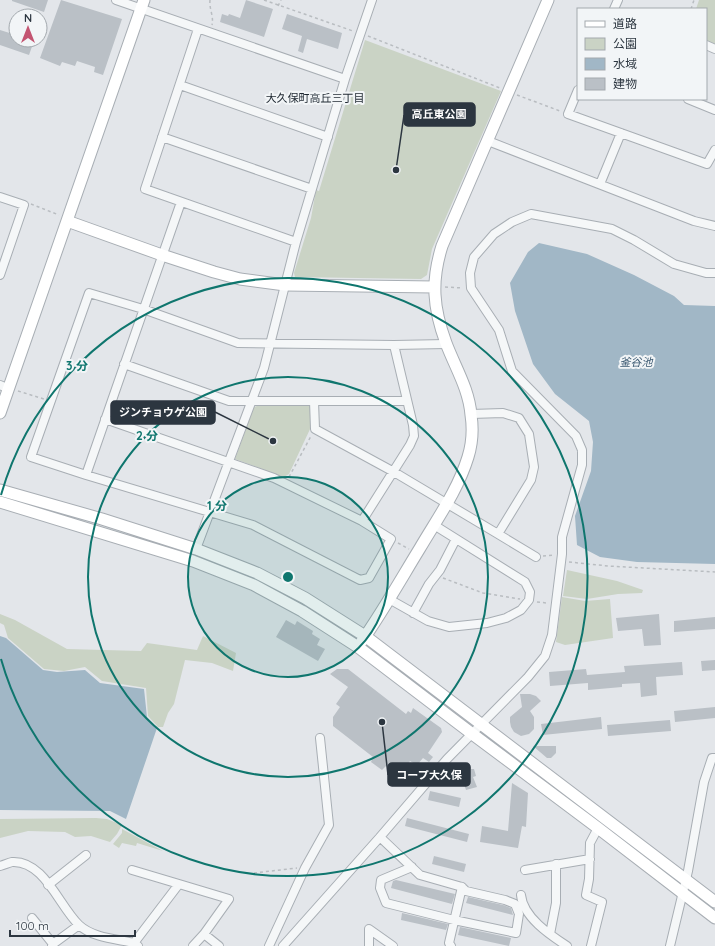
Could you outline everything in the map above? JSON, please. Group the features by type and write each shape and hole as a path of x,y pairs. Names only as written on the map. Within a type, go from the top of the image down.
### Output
{"street":[{"path":"116,0 143,4 211,34 345,79"},
{"path":"196,549 264,368 296,242 345,79 362,34 372,0"},
{"path":"358,646 389,599 447,504 469,456 472,438 471,414 467,393 446,344 438,314 434,287 436,263 548,0"},
{"path":"0,413 4,387 67,221 143,4"},
{"path":"198,29 145,189 296,242"},
{"path":"180,85 328,137"},
{"path":"577,92 568,114 707,164 715,150"},
{"path":"690,100 715,110"},
{"path":"600,184 621,133"},
{"path":"162,137 312,189"},
{"path":"488,141 694,221 715,226"},
{"path":"0,197 24,205 0,275"},
{"path":"86,475 181,202"},
{"path":"283,946 447,759 528,676 544,656 552,635 562,537 582,465 582,450 576,436 512,371 499,330 471,288 470,273 474,257 494,234 512,222 531,214 612,229 634,240 674,264 706,273 715,273"},
{"path":"67,221 162,255 240,279 285,285 434,287"},
{"path":"105,419 229,461 274,478 362,521 391,539 369,578 360,580 253,525 31,457 89,292 144,309 238,342 270,344 446,344"},
{"path":"362,521 394,472 414,436 413,425 394,345"},
{"path":"124,364 229,401 407,401"},
{"path":"314,401 315,429 394,472 536,557"},
{"path":"471,414 503,413 519,418 529,434 534,466 531,480 498,534"},
{"path":"0,490 102,519 196,549 257,573 305,598 365,636 715,902"},
{"path":"0,502 193,561 254,586 302,611 358,646 715,918"},
{"path":"389,599 428,621 449,627 487,623 506,618 521,610 528,600 530,592 525,582 434,525"},
{"path":"413,613 456,539"},
{"path":"269,946 305,868 329,825 320,738"},
{"path":"670,946 704,782 712,758 715,758"},
{"path":"592,946 602,902 586,895 589,879 590,843 598,828"},
{"path":"380,837 412,867 420,875 462,887 466,891 505,900 515,904 519,914 516,933 454,920 386,903 380,888 381,880 412,867"},
{"path":"48,885 86,855"},
{"path":"526,870 590,859"},
{"path":"0,866 11,862 25,864 37,870 79,925 89,932 136,944 180,884"},
{"path":"550,934 556,903 556,864"},
{"path":"132,870 229,899 204,934 193,946"},
{"path":"451,946 449,943 462,887"},
{"path":"520,895 521,902 529,915 550,934 567,946"},
{"path":"32,918 52,945 79,925"},
{"path":"369,946 369,929 393,946"},
{"path":"204,934 219,946"}],"path":[{"path":"210,0 209,6 213,19 211,34"},
{"path":"264,0 362,34 568,114"},
{"path":"278,6 280,0"},
{"path":"24,205 30,203 59,215 67,221"},
{"path":"434,287 471,288"},
{"path":"4,387 51,401"},
{"path":"286,484 315,429"},
{"path":"391,539 417,553"},
{"path":"536,557 561,558 608,566 715,572"},
{"path":"436,575 458,585 483,593"},
{"path":"254,873 305,868"}],"green space":[{"path":"699,0 715,0 715,44 707,40 707,8 696,8"},
{"path":"365,40 501,91 432,249 427,275 421,279 295,277 294,273 311,218 316,190 319,191"},
{"path":"308,404 312,406 311,427 289,474 284,477 235,459 254,407 260,405"},
{"path":"567,570 617,581 643,590 642,593 618,594 587,599 563,596"},
{"path":"562,597 585,601 610,599 613,638 565,645 556,642"},
{"path":"0,614 15,620 67,649 141,651 147,643 197,650 203,636 236,653 233,671 212,663 185,660 174,704 168,713 163,727 158,727 148,716 146,688 102,681 85,667 64,671 44,669 8,638 4,625 0,623"},
{"path":"0,819 107,819 122,825 110,842 91,836 75,837 65,832 28,831 0,838"},
{"path":"122,829 163,851 137,843 136,846 122,843 119,848 113,844 122,833"}],"water":[{"name":"釜谷池","path":"539,243 587,254 634,275 674,296 684,305 715,306 715,564 637,562 600,557 577,545 575,516 591,471 593,442 589,421 555,394 533,364 515,311 510,283 528,252"},
{"path":"0,636 6,638 43,670 57,672 85,670 100,683 144,689 147,717 157,728 126,819 110,811 0,810"}],"building":[{"path":"48,0 45,8 32,8 12,1"},
{"path":"61,0 122,19 103,75 94,72 95,67 77,61 75,66 62,62 60,66 40,58 44,48 48,48 48,36"},
{"path":"246,0 273,9 264,37 220,22 222,14 228,16 229,14 240,18"},
{"path":"287,14 342,33 338,49 307,39 303,53 298,51 302,36 282,29"},
{"path":"0,30 8,32 8,48 0,45"},
{"path":"9,48 32,48 29,55"},
{"path":"659,614 661,645 644,646 642,629 618,631 616,618"},
{"path":"715,617 715,629 674,632 674,621"},
{"path":"286,620 295,625 297,621 313,631 312,634 320,639 317,645 325,649 318,661 276,637"},
{"path":"715,660 715,670 702,671 701,661"},
{"path":"682,662 683,675 656,677 657,695 641,697 640,683 622,684 622,687 588,690 588,683 550,686 549,672 586,669 587,675 625,672 624,666"},
{"path":"337,669 348,669 406,714 408,711 411,713 413,708 441,728 442,732 428,753 433,757 429,762 423,758 417,765 410,761 400,776 386,766 382,770 371,762 373,757 333,726 333,717 340,707 336,704 348,687 330,674"},
{"path":"520,694 530,694 536,696 541,701 530,711 534,717 534,729 529,734 521,736 514,732 510,722 510,717 522,707"},
{"path":"715,707 715,718 675,722 674,711"},
{"path":"601,717 602,729 543,735 541,724"},
{"path":"670,720 671,731 608,736 607,725"},
{"path":"533,746 556,746 556,753 551,758 547,758"},
{"path":"470,765 471,769 474,769 476,776 473,777 477,787 466,790 462,778 455,781 452,772"},
{"path":"512,783 528,793 526,827 522,826 518,848 480,842 482,826 508,831"},
{"path":"430,791 461,798 459,807 428,800"},
{"path":"407,818 469,834 467,842 405,826"},
{"path":"434,856 466,864 464,872 432,864"},
{"path":"396,880 455,894 452,904 391,888 393,881"},
{"path":"468,897 511,908 513,915 466,903"},
{"path":"402,913 448,924 446,930 401,920"},
{"path":"460,927 511,938 509,946 458,935"}],"place":[{"name":"高丘東公園","path":"396,170"},
{"name":"ジンチョウゲ公園","path":"273,441"},
{"name":"コープ大久保","path":"382,722"}],"district":[{"name":"大久保町高丘三丁目","path":"315,98"}]}
